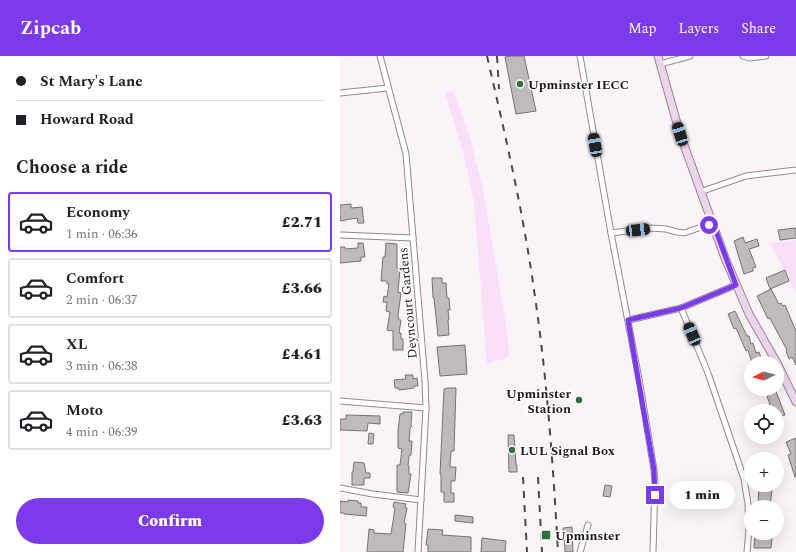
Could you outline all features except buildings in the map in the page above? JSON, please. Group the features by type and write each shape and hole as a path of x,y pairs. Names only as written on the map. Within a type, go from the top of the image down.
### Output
{"main road":[{"path":"658,56 680,134 700,192 736,285 749,314 773,356"},
{"path":"784,377 796,402"}],"street":[{"name":"Deyncourt Gardens","path":"380,56 406,154 413,238 426,408 418,552"},
{"path":"580,56 654,470 653,552"},
{"path":"660,64 690,56"},
{"path":"743,56 750,58 766,56"},
{"path":"340,93 388,88"},
{"path":"700,192 746,176 796,170"},
{"path":"611,233 651,228 666,229 684,233 713,223"},
{"path":"340,235 413,238"},
{"path":"628,320 681,308 736,285"},
{"path":"681,308 708,373 744,479 748,504 749,530 747,552"},
{"path":"340,401 426,408"},
{"path":"340,488 421,500"},
{"path":"580,552 588,525"}],"shaded area":[{"path":"453,91 469,135 483,189 508,336 509,356 487,364 474,203 464,155 445,93"},
{"path":"796,240 796,293 770,243"}],"railway":[{"path":"487,56 507,143 530,260 543,355 558,552"},
{"path":"497,56 499,89"},
{"path":"523,477 527,552"},
{"path":"538,477 542,552"}],"place":[{"name":"Upminster IECC","path":"520,84"},
{"name":"Upminster Station","path":"579,400"},
{"name":"LUL Signal Box","path":"512,450"},
{"name":"Upminster","path":"546,535"}],"route":[{"path":"655,495 654,470 628,320 681,308 736,285 713,223 709,225"}]}
